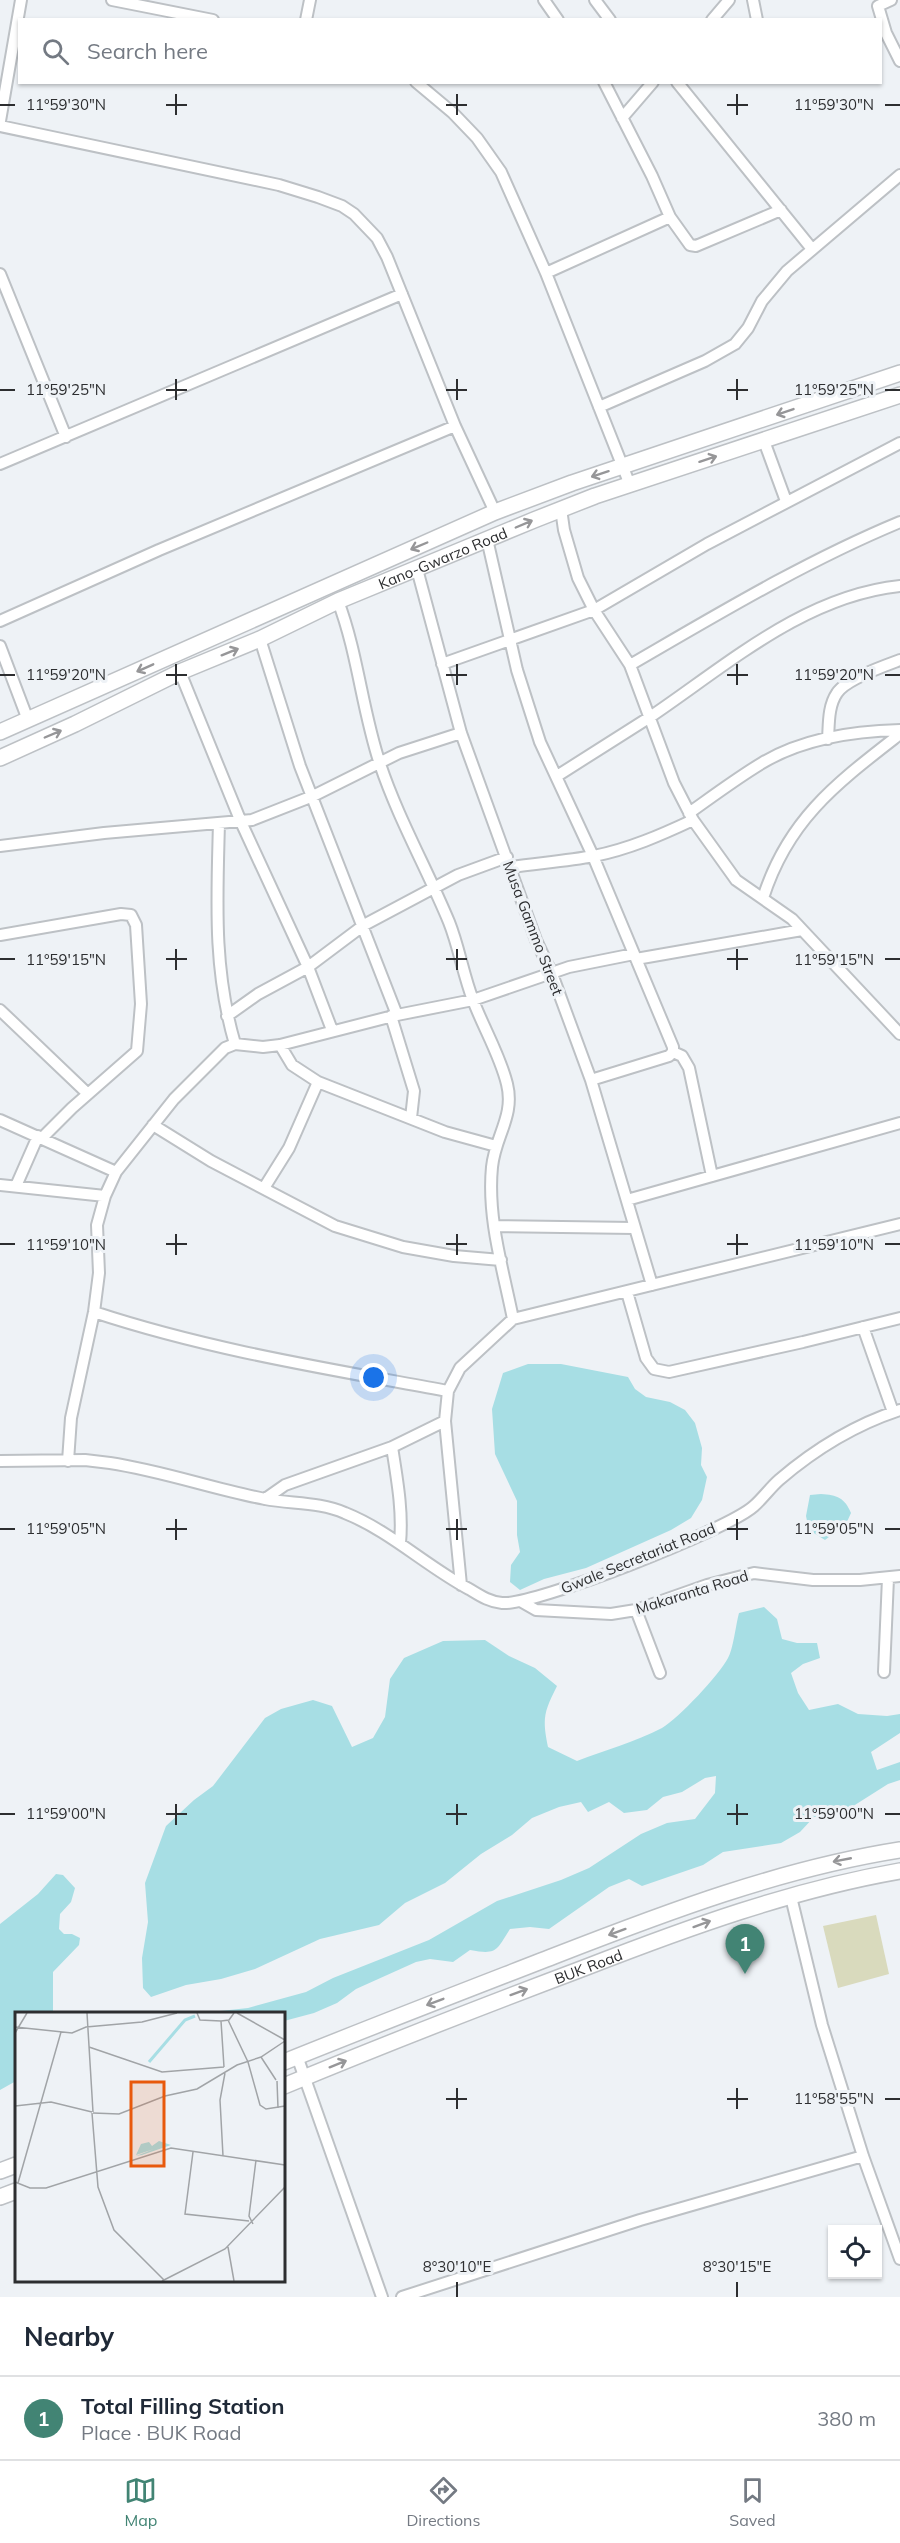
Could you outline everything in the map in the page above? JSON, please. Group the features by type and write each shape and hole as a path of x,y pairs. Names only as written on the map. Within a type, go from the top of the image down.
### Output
{"main road":[{"name":"Kano-Gwarzo Road","path":"0,732 495,512 623,466 900,373"},
{"name":"Kano-Gwarzo Road","path":"0,758 180,672 260,639 338,601 561,509 900,395"},
{"name":"BUK Road","path":"290,2059 703,1900 820,1865 900,1850"},
{"name":"BUK Road","path":"285,2086 717,1918 790,1897 900,1871"},
{"path":"0,2171 15,2165"},
{"path":"0,2197 15,2191"}],"street":[{"path":"0,122 21,0"},
{"path":"112,0 160,4 206,18"},
{"path":"306,18 310,0"},
{"path":"544,0 557,18"},
{"path":"596,0 609,18"},
{"path":"714,18 729,0"},
{"path":"753,0 757,18"},
{"path":"882,18 878,6 891,0"},
{"path":"882,20 900,61"},
{"path":"418,84 453,113 477,138 501,172 546,273 630,485"},
{"path":"605,84 652,176 670,217 690,245 696,246 782,210"},
{"path":"622,118 651,84"},
{"path":"678,84 812,249"},
{"path":"0,126 279,185 342,206 366,225 377,238 455,426 495,512"},
{"path":"598,408 705,361 735,344 748,328 762,301 787,271 900,175"},
{"path":"546,273 670,217"},
{"path":"0,274 66,437"},
{"path":"0,464 402,294"},
{"path":"0,621 159,550 455,426"},
{"path":"764,441 786,501"},
{"path":"442,664 512,641 594,609 706,544 900,443"},
{"path":"561,509 574,566 594,609 630,665 651,716 655,736 670,774 691,816 736,880 792,919 900,1034"},
{"path":"630,665 765,588 871,534 900,522"},
{"path":"487,539 517,670 537,733 593,856 673,1047 673,1052"},
{"name":"Musa Gammo Street","path":"417,569 461,733 536,940 552,974 591,1080 652,1285"},
{"path":"556,776 651,716 780,629 832,604 861,594 900,586"},
{"path":"338,601 354,652 367,720 380,765 449,923 473,1000 507,1081 508,1115 496,1146 492,1167 491,1198 494,1226 513,1319"},
{"path":"260,639 284,721 364,925 394,1015 414,1091 411,1118"},
{"path":"0,646 28,720"},
{"path":"828,739 829,717 837,692 853,681 900,660"},
{"path":"180,672 241,822 308,967 332,1030"},
{"path":"227,1016 258,994 308,967 364,925 458,875 509,862 593,856 656,838 691,816 763,762 783,753 857,733 900,732"},
{"path":"763,898 776,860 814,806 900,732"},
{"path":"0,846 104,833 241,822 313,796 380,765 399,753 461,733"},
{"path":"219,823 217,952 227,1016 235,1044"},
{"path":"0,935 121,914 131,915 135,920 141,1004 139,1046 132,1057 40,1137 16,1186"},
{"path":"68,1461 71,1418 94,1312 100,1266 97,1225 105,1196 116,1172 153,1125 174,1099 219,1054 235,1044 262,1047 280,1045 394,1015 473,1000 590,961 635,957 802,930"},
{"path":"0,1010 88,1094"},
{"path":"280,1045 292,1065 318,1083 463,1138 496,1146"},
{"path":"591,1080 669,1056 673,1052"},
{"path":"673,1052 681,1056 689,1068 712,1176"},
{"path":"264,1188 289,1148 318,1083"},
{"path":"0,1120 116,1172"},
{"path":"627,1200 900,1123"},
{"path":"153,1125 211,1161 320,1220 359,1235 428,1252 501,1260"},
{"path":"0,1185 105,1196"},
{"path":"461,1585 446,1420 448,1390 460,1368 513,1319 900,1224"},
{"path":"494,1226 634,1228"},
{"path":"627,1292 646,1358 654,1369 669,1372 900,1318"},
{"path":"94,1312 140,1327 243,1353 448,1390"},
{"path":"863,1327 898,1410"},
{"name":"Gwale Secretariat Road","path":"522,1602 653,1555 731,1521 754,1507 781,1479 819,1450 844,1435 898,1410"},
{"path":"265,1499 285,1485 392,1447 446,1420"},
{"path":"392,1447 399,1490 400,1543"},
{"path":"0,1461 85,1460 132,1466 265,1499 316,1505 344,1512 400,1543 461,1585 492,1602 522,1602"},
{"name":"Makaranta Road","path":"522,1602 536,1610 611,1614 636,1610 707,1585 754,1573 813,1580 860,1581 900,1576"},
{"path":"884,1672 888,1578"},
{"path":"636,1610 660,1673"},
{"path":"790,1897 810,1980 863,2156 900,2259"},
{"path":"290,2059 304,2077 382,2297"},
{"path":"402,2297 640,2220 863,2156"}],"green space":[{"path":"876,1915 889,1974 838,1988 823,1926"}],"water":[{"path":"528,1364 561,1364 628,1377 635,1389 646,1397 670,1402 685,1410 695,1423 702,1448 701,1465 707,1477 702,1500 691,1518 671,1530 586,1568 544,1579 520,1590 510,1582 511,1565 520,1552 517,1535 517,1501 495,1454 492,1409 503,1373"},
{"path":"821,1494 840,1498 851,1513 846,1524 825,1540 809,1530 806,1516 810,1495"},
{"path":"764,1607 777,1619 782,1639 797,1643 817,1643 820,1658 803,1664 791,1673 798,1693 809,1710 838,1704 858,1714 887,1716 900,1714 900,1733 871,1752 877,1770 900,1762 900,1780 888,1784 847,1810 814,1817 800,1832 781,1843 723,1852 703,1865 642,1886 629,1879 609,1887 549,1929 530,1927 510,1929 495,1950 486,1952 470,1950 453,1962 430,1959 416,1962 356,1989 337,2003 314,2013 285,2021 285,2012 211,2012 248,2008 306,1992 333,1978 429,1940 497,1901 561,1880 589,1868 641,1834 667,1823 695,1819 715,1793 716,1776 705,1778 682,1792 663,1797 647,1810 624,1813 609,1802 588,1812 581,1802 559,1807 532,1818 445,1883 405,1903 379,1925 320,1939 255,1969 221,1979 186,1985 151,1997 143,1988 142,1958 148,1922 145,1883 166,1826 213,1786 265,1718 281,1709 313,1700 332,1706 352,1747 373,1738 385,1717 390,1679 404,1658 443,1641 485,1640 509,1656 535,1668 557,1686 545,1715 548,1747 577,1761 641,1738 662,1728 678,1715 698,1696 728,1658 739,1613"},
{"path":"56,1874 63,1875 75,1888 71,1902 60,1914 59,1929 64,1934 72,1934 80,1938 79,1945 53,1972 53,2012 15,2012 15,2082 0,2090 0,1924 38,1894"}],"place":[{"name":"Total Filling Station","path":"745,1974"}]}
